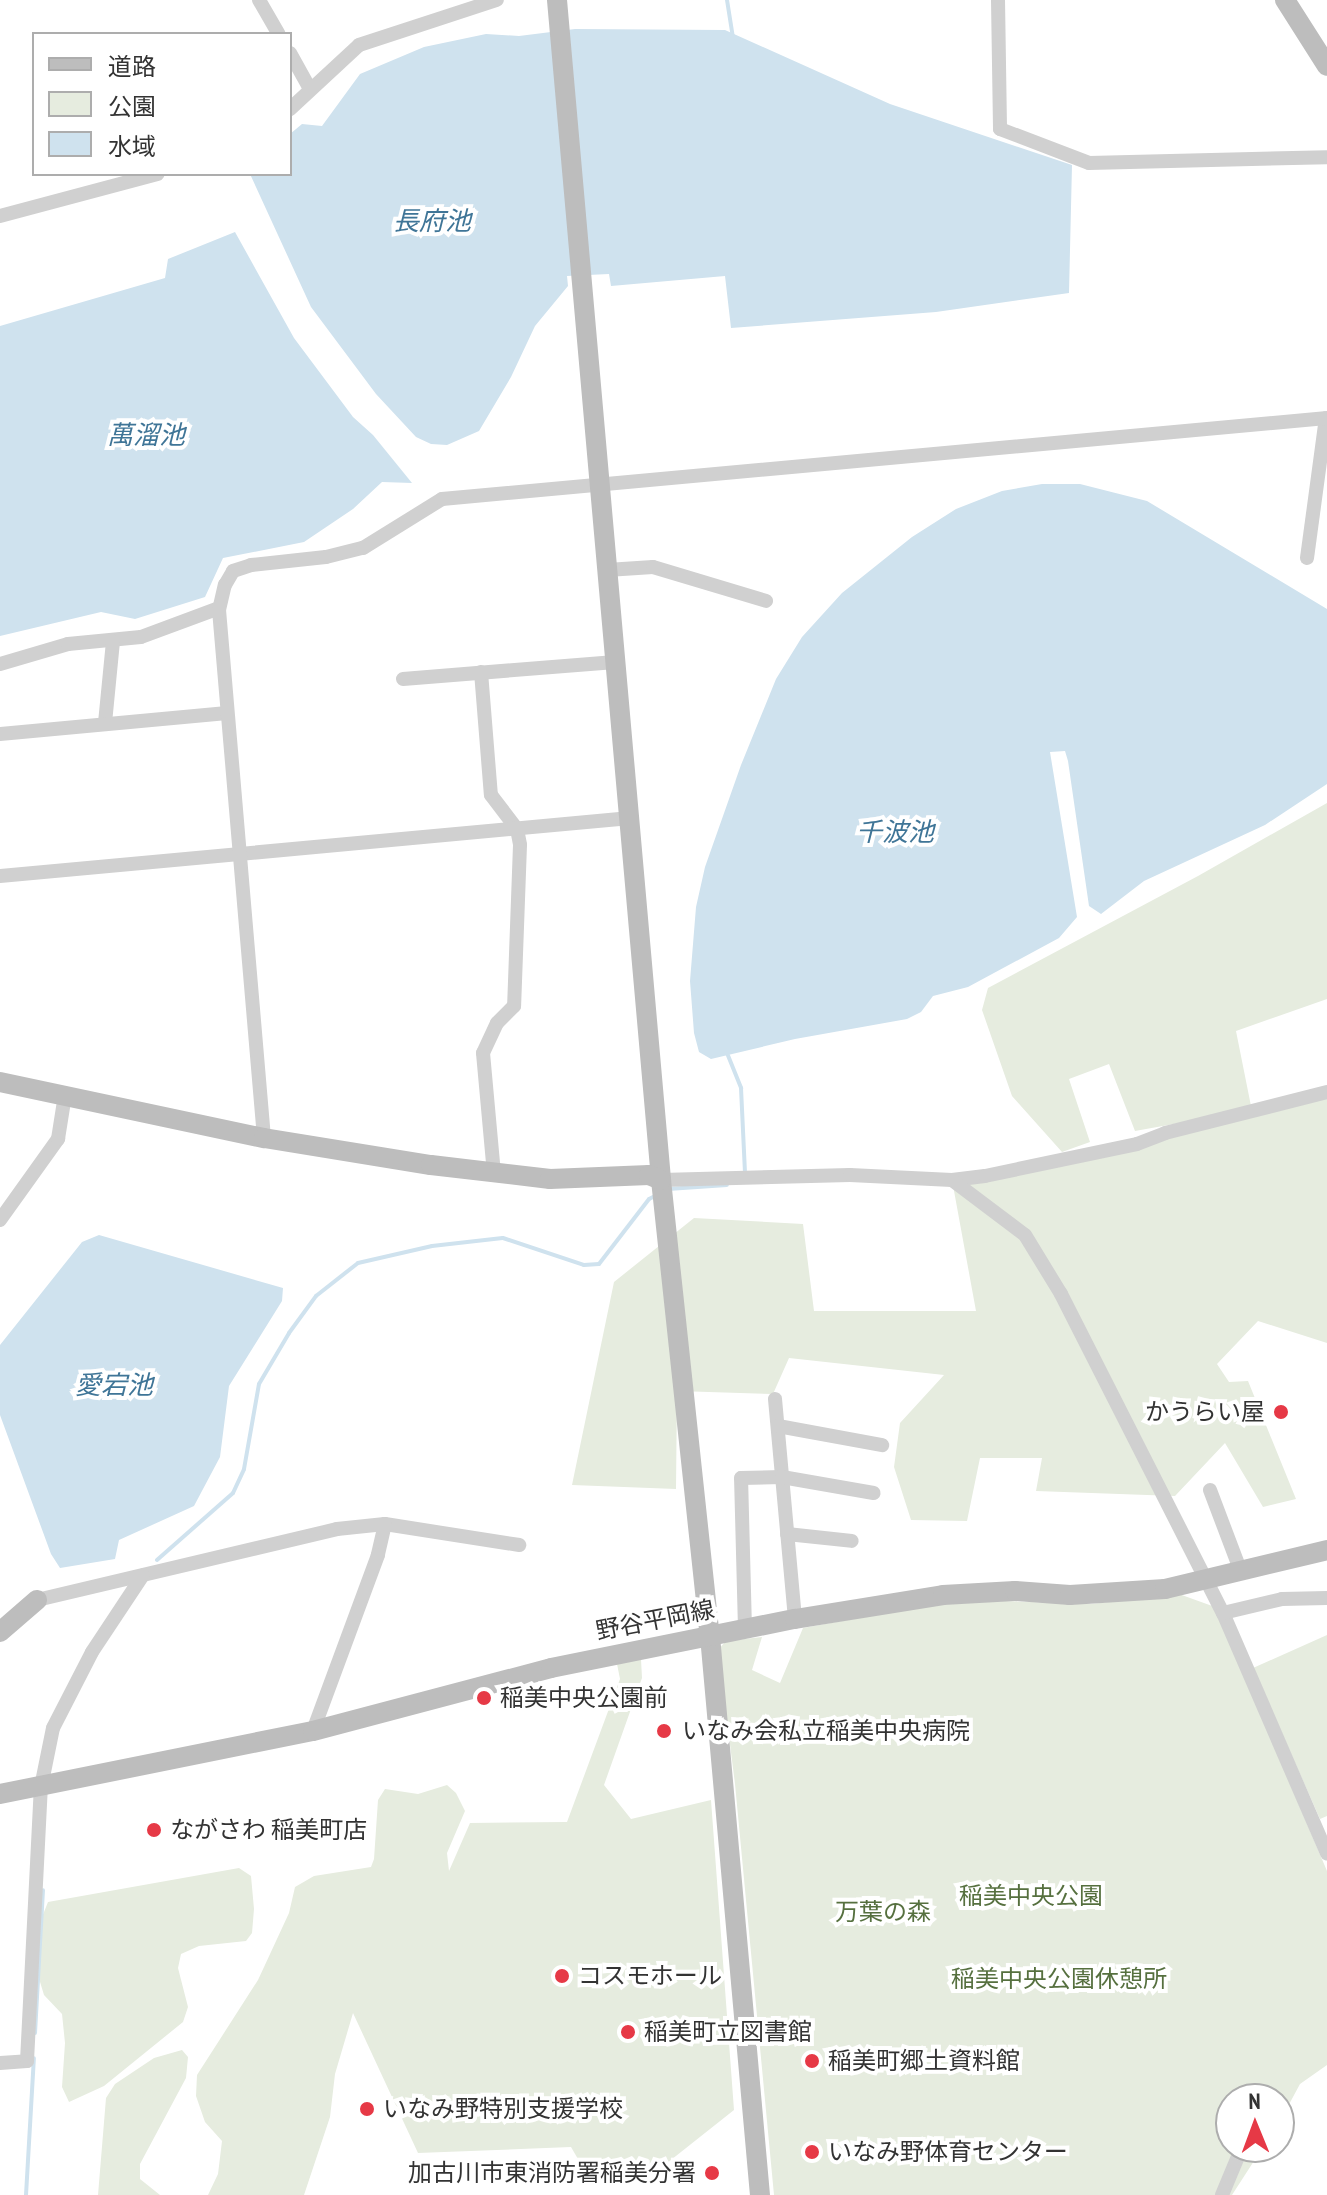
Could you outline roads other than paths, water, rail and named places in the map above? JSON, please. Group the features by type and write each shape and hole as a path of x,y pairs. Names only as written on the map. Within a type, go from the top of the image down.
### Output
{"street":[{"path":"259,0 278,32"},
{"path":"292,107 359,45 497,0"},
{"path":"998,0 1000,129 1089,163 1327,157"},
{"path":"1285,0 1327,66"},
{"path":"557,5 661,1180 710,1636 760,2195"},
{"path":"292,57 310,89"},
{"path":"0,216 150,176"},
{"path":"264,1138 219,608 225,585 233,571 251,565 326,557 363,548 442,499 1326,418 1307,558"},
{"path":"607,570 653,567 766,601"},
{"path":"0,664 68,644 141,637 219,608"},
{"path":"105,723 113,641"},
{"path":"403,679 615,662"},
{"path":"481,672 491,795 517,829 520,845 514,1006 497,1023 483,1053 494,1173"},
{"path":"0,734 227,713"},
{"path":"0,876 630,818"},
{"path":"0,1082 264,1138 494,1173 550,1179 649,1175 661,1180 850,1175 952,1180 1011,1172 1137,1144 1165,1133 1327,1092"},
{"path":"0,1220 58,1139 65,1095"},
{"path":"952,1180 1025,1235 1080,1329 1223,1613 1322,1828 1327,1853"},
{"path":"775,1399 795,1619"},
{"path":"778,1426 882,1445"},
{"path":"745,1629 741,1478 782,1477 874,1493"},
{"path":"1210,1490 1241,1572"},
{"path":"313,1731 378,1555 385,1524"},
{"path":"0,1632 37,1600 337,1529 385,1524 519,1545"},
{"path":"787,1534 852,1541"},
{"name":"野谷平岡線","path":"0,1794 313,1731 551,1668 795,1619 943,1595 1015,1591 1070,1595 1165,1589 1327,1550"},
{"path":"0,2063 27,2061 41,1787 53,1728 69,1693 143,1575"},
{"path":"1223,1613 1282,1599 1327,1598"},
{"path":"1222,2195 1235,2163"}],"water":[{"name":"長府池","path":"575,29 725,30 890,104 1072,165 1069,293 936,312 731,328 725,276 611,286 609,274 567,276 568,286 535,326 511,377 479,431 447,445 431,444 416,437 376,394 311,307 251,176 292,176 292,132 302,124 322,126 360,74 424,47 486,34 519,36"},
{"name":"萬溜池","path":"235,232 294,338 353,417 373,435 412,483 382,482 353,509 304,542 223,558 205,597 135,619 101,612 0,636 0,326 165,278 168,259"},
{"name":"千波池","path":"1042,484 1080,484 1147,501 1327,609 1327,784 1265,825 1144,881 1101,914 1089,906 1065,751 1050,752 1077,917 1059,938 968,987 933,996 921,1012 907,1019 795,1039 711,1059 699,1052 694,1033 690,981 696,907 705,867 776,679 802,637 842,593 912,537 956,509 1002,491"},
{"name":"愛宕池","path":"99,1235 283,1288 282,1301 229,1386 220,1457 194,1506 119,1540 115,1559 60,1568 51,1554 0,1415 0,1345 82,1242"}],"waterway":[{"path":"727,0 733,39"},
{"path":"727,1053 741,1088 745,1173"},
{"path":"668,1189 727,1185"},
{"path":"157,1560 233,1493 244,1469 259,1384 289,1333 316,1296 358,1263 432,1246 503,1238 584,1265 599,1264 649,1199 657,1195"},
{"path":"35,2033 43,1890"},
{"path":"26,2195 34,2058"}],"place":[{"name":"かうらい屋","path":"1281,1412"},
{"name":"稲美中央公園前","path":"484,1698"},
{"name":"いなみ会私立稲美中央病院","path":"664,1731"},
{"name":"ながさわ 稲美町店","path":"154,1830"},
{"name":"コスモホール","path":"562,1976"},
{"name":"稲美町立図書館","path":"628,2032"},
{"name":"稲美町郷土資料館","path":"812,2061"},
{"name":"いなみ野特別支援学校","path":"367,2109"},
{"name":"いなみ野体育センター","path":"812,2152"},
{"name":"加古川市東消防署稲美分署","path":"712,2173"}],"park label":[{"name":"稲美中央公園","path":"1031,1896"},
{"name":"万葉の森","path":"883,1912"},
{"name":"稲美中央公園休憩所","path":"1059,1979"}]}
